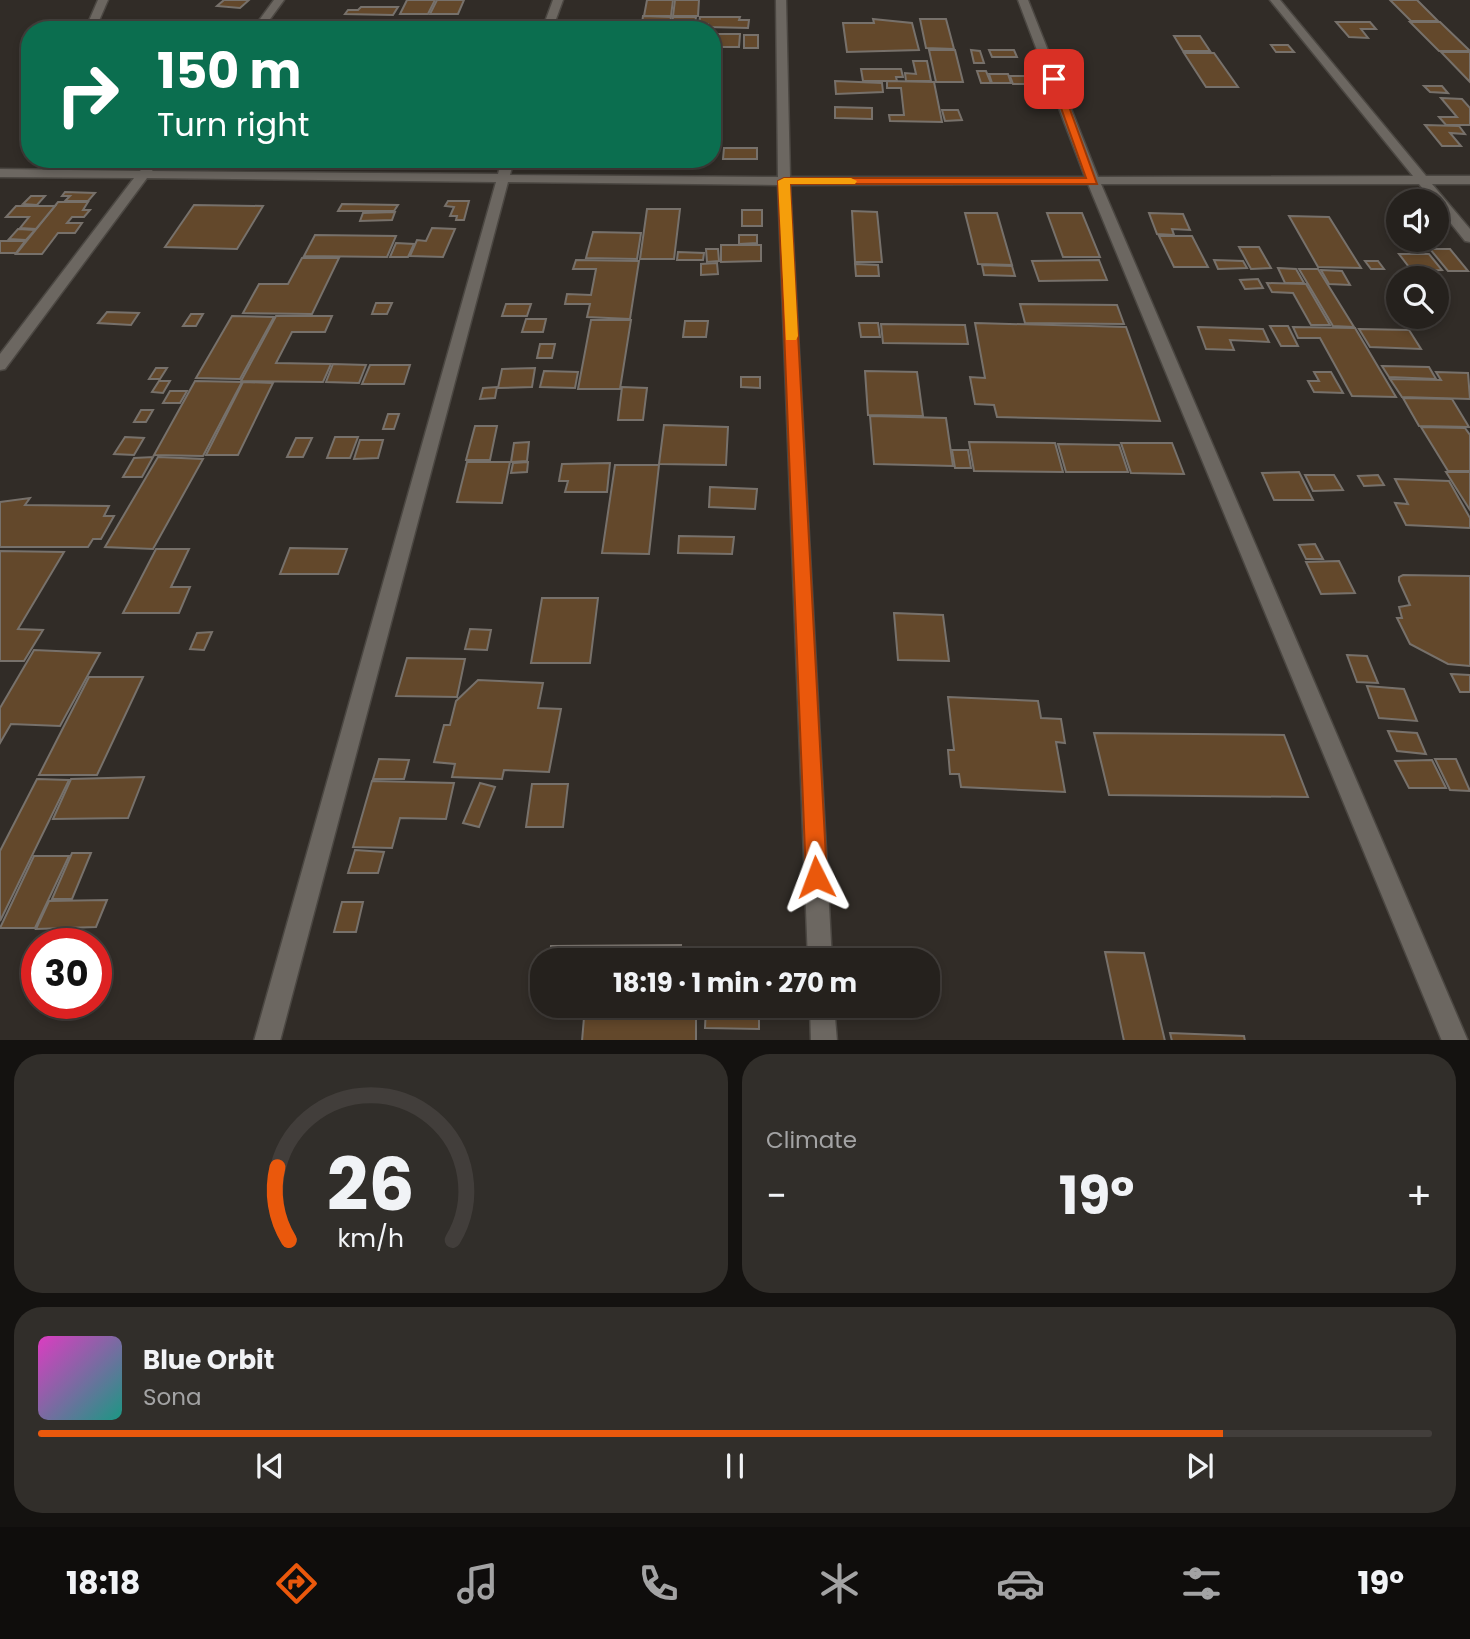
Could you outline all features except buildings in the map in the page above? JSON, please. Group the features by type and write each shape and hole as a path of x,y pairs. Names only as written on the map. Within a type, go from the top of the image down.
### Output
{"street":[{"path":"94,21 103,0"},
{"path":"264,21 279,0"},
{"path":"550,21 558,0"},
{"path":"781,0 784,181 819,948"},
{"path":"1023,0 1093,181 1455,1040"},
{"path":"1275,0 1470,238"},
{"path":"54,174 55,168"},
{"path":"0,365 148,168"},
{"path":"267,1040 505,168"},
{"path":"0,173 502,180 1470,180"},
{"path":"823,1018 824,1040"}],"slow traffic":[{"path":"791,336 784,181 851,181"}],"route":[{"path":"816,877 784,181 1093,181 1054,79"}]}
